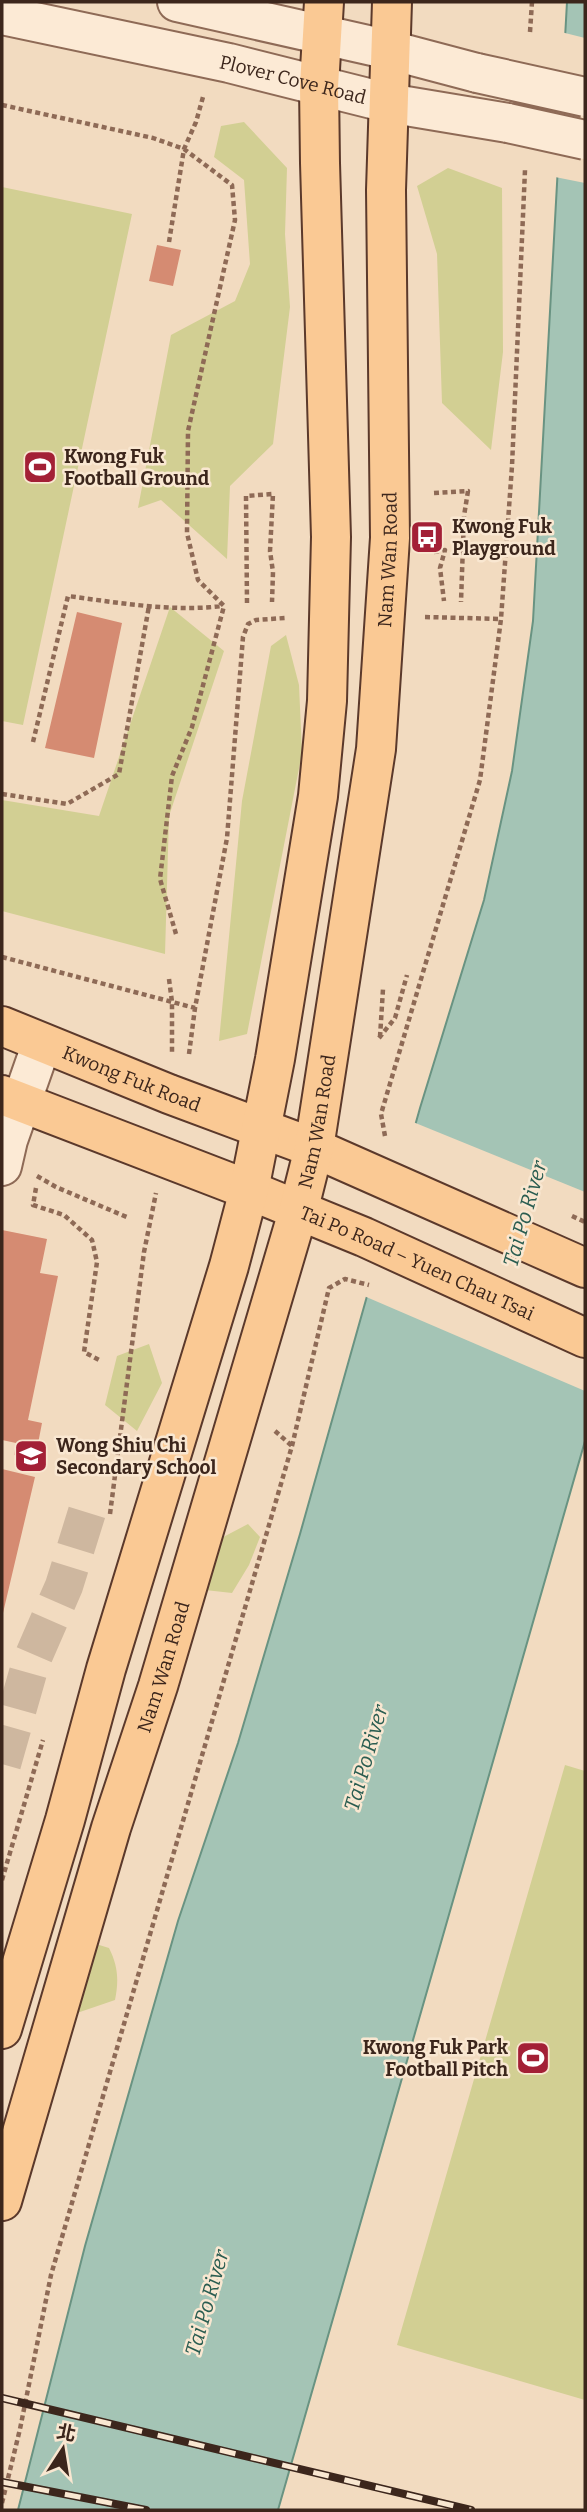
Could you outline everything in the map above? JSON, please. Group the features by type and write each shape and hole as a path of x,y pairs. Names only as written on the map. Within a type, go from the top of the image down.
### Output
{"main road":[{"name":"Nam Wan Road","path":"2,2201 111,1828 159,1686 298,1212 314,1148 376,749 390,538 386,204 392,2"},
{"path":"2,2029 65,1820 106,1668 225,1279 249,1190 263,1128 318,796 327,701 331,537 319,86 322,18"},
{"name":"Kwong Fuk Road","path":"2,1026 169,1094 263,1128"},
{"path":"12,1099 249,1190"},
{"path":"263,1128 395,1183 585,1268"},
{"name":"Tai Po Road – Yuen Chau Tsai","path":"249,1190 377,1244 585,1338"}],"street":[{"path":"177,2 322,18 390,50 585,97"},
{"name":"Plover Cove Road","path":"2,15 229,63 388,103 508,123 585,140"},
{"path":"2,1167 12,1099 42,1043"}],"path":[{"path":"530,32 532,2"},
{"path":"169,242 184,149 204,94"},
{"path":"2,105 153,138 184,149 232,185 235,220 188,431 187,533 198,580 224,606"},
{"path":"394,1143 385,1138 381,1114 480,780 501,619 512,466 525,170"},
{"path":"434,493 468,491 464,516 461,602"},
{"path":"247,603 246,496 273,494 270,551 273,572 272,602"},
{"path":"434,552 445,550 439,568 444,601"},
{"path":"33,742 68,596 191,610 224,606"},
{"path":"2,794 67,804 118,774 149,606"},
{"path":"176,934 160,879 172,776 192,727 224,606"},
{"path":"425,617 501,619"},
{"path":"189,1054 227,838 243,637 248,624 256,620 285,618"},
{"path":"2,957 195,1008"},
{"path":"383,989 379,1038 395,1018 407,975"},
{"path":"169,979 172,1052"},
{"path":"38,1177 33,1205 64,1215 92,1240 97,1262 84,1352 101,1361"},
{"path":"56,1188 129,1218"},
{"path":"110,1518 144,1252 157,1188"},
{"path":"2,2503 51,2275 292,1446 329,1288 345,1279 367,1284"},
{"path":"325,1306 334,1308"},
{"path":"274,1424 275,1433 292,1446"},
{"path":"2,1880 46,1730"}],"shaded area":[{"path":"244,122 287,168 285,234 290,307 273,444 230,486 227,559 161,500 138,508 171,335 235,301 250,264 244,180 214,157 221,126"},
{"path":"448,168 502,188 503,352 491,450 442,403 437,254 417,186"},
{"name":"Kwong Fuk Football Ground","path":"2,187 132,214 23,725 2,721"},
{"path":"170,607 224,651 169,816 165,954 2,911 2,800 99,816"},
{"path":"286,635 299,685 302,753 247,1034 219,1041 242,801 271,646"},
{"path":"149,1344 162,1383 137,1431 105,1405 117,1356"},
{"path":"248,1524 260,1537 249,1565 232,1593 205,1590 210,1544"},
{"name":"Kwong Fuk Park Football Pitch","path":"565,1765 585,1771 585,2400 397,2345"},
{"path":"96,1944 109,1948 114,1961 117,1980 115,2000 77,2013"}],"water":[{"name":"Tai Po River","path":"567,2 585,2 585,1441 278,2510 18,2510 85,2246 178,1921 238,1743 420,1108 484,900 512,771 533,621"}],"pier":[{"path":"561,32 585,38 585,183 555,177"},
{"path":"413,1122 585,1192 585,1391 364,1296"}],"building":[{"path":"157,245 181,250 173,286 149,281"},
{"path":"77,612 122,623 94,758 45,748"},
{"path":"2,1230 47,1239 40,1273 58,1276 28,1420 42,1423 35,1459 14,1455 16,1443 2,1440"},
{"path":"2,1469 35,1477 3,1613 2,1613"}],"tunnel":[{"path":"2,1764 31,1662 64,1586 87,1512"}],"railway":[{"path":"2,2398 471,2510"},
{"path":"2,2482 146,2510"}],"place":[{"name":"Kwong Fuk Football Ground","path":"40,467"},
{"name":"Kwong Fuk Playground","path":"427,537"},
{"name":"Wong Shiu Chi Secondary School","path":"31,1456"},
{"name":"Kwong Fuk Park Football Pitch","path":"533,2058"}]}
